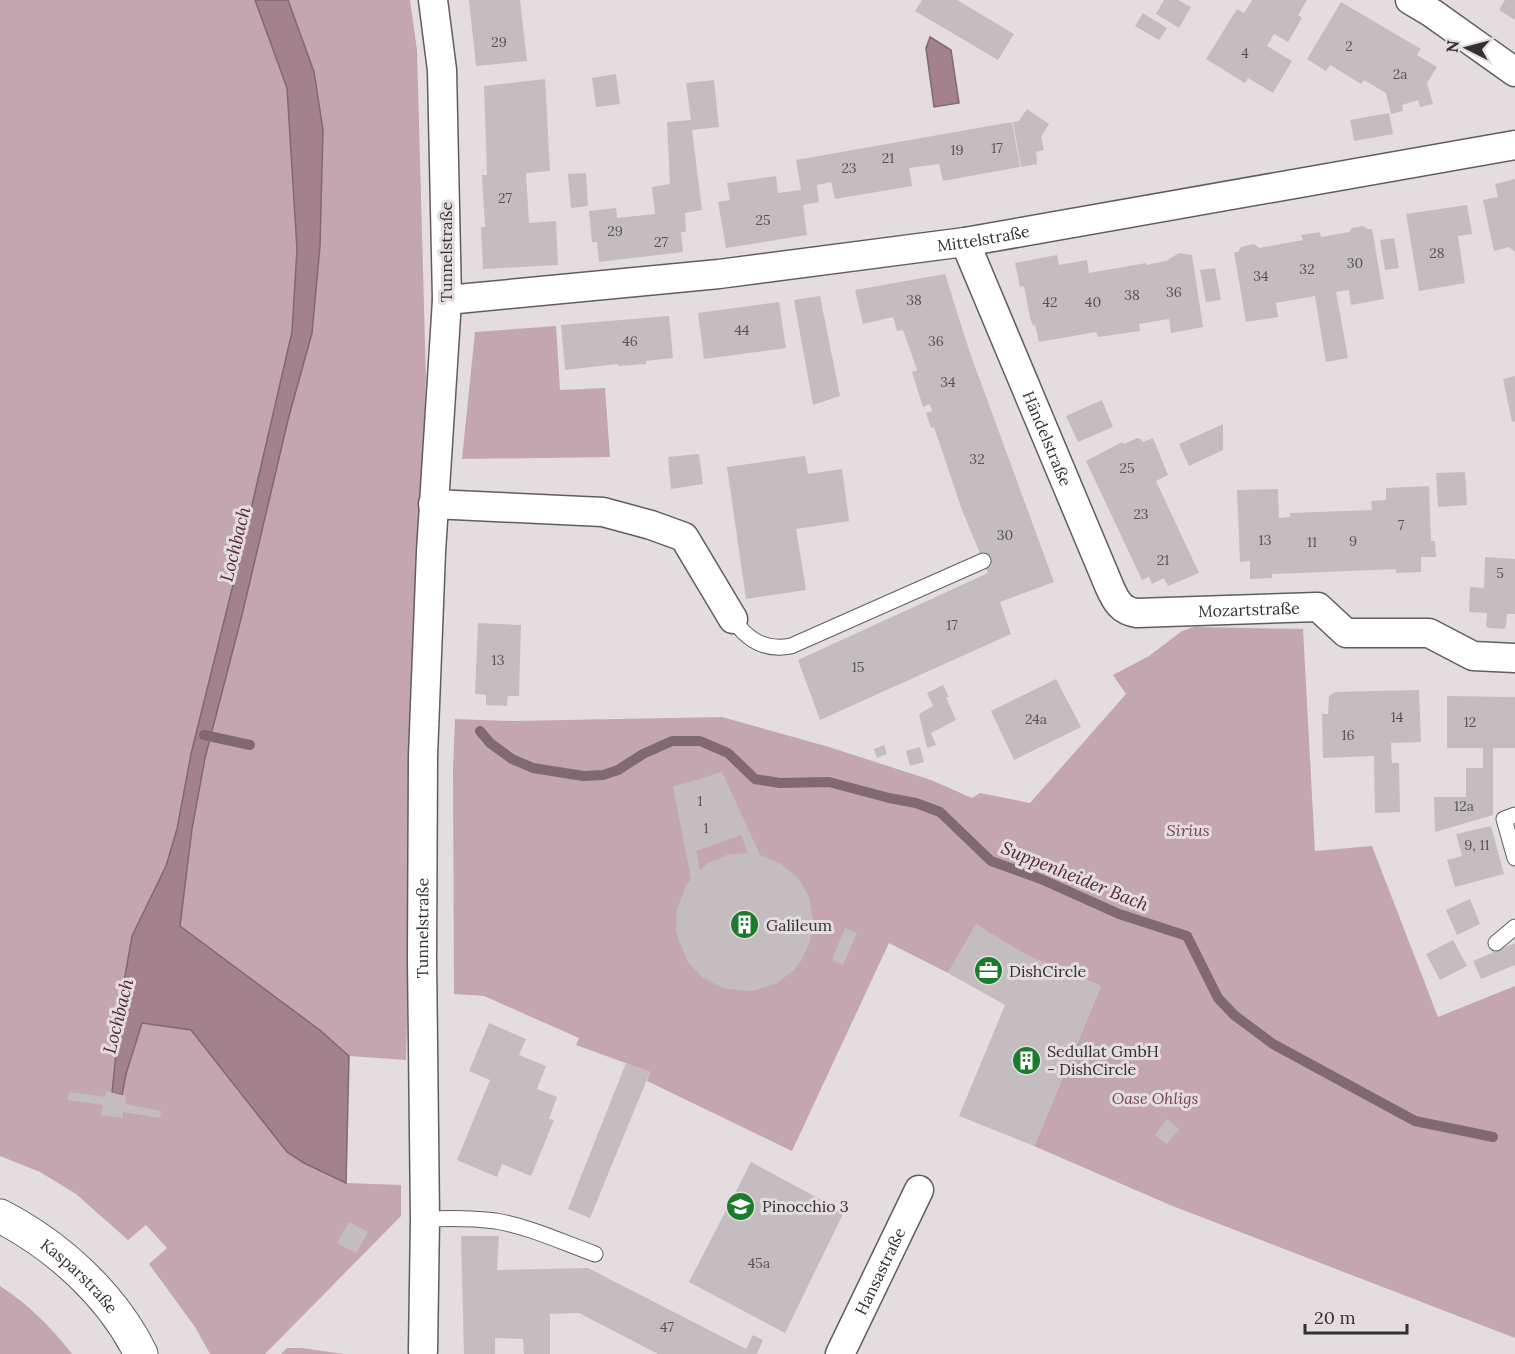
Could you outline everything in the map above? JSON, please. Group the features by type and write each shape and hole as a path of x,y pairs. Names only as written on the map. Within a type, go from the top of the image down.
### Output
{"main road":[{"name":"Kasparstraße","path":"0,1216 25,1229 67,1260 101,1294 141,1354"}],"street":[{"name":"Tunnelstraße","path":"423,1352 425,1219 422,958 423,768 433,504 447,300 442,70 433,0"},
{"path":"1410,0 1515,72"},
{"name":"Mittelstraße","path":"447,300 719,273 965,242 1515,145"},
{"name":"Händelstraße","path":"965,242 1117,603 1129,612 1148,612"},
{"path":"433,504 603,512 684,537 733,618"},
{"name":"Mozartstraße","path":"1148,612 1318,607 1346,633 1429,633 1473,656 1515,658"},
{"name":"Hansastraße","path":"840,1354 919,1190"}],"lane":[{"path":"733,618 745,634 761,645 772,648 791,646 983,561"},
{"path":"1510,817 1515,858"},
{"path":"1496,944 1515,927"},
{"path":"425,1219 461,1218 496,1221 536,1231 595,1254"}],"green space":[{"path":"0,0 410,0 417,50 426,379 406,1060 349,1056 346,1183 401,1185 401,1216 265,1354 210,1354 195,1327 149,1264 167,1248 146,1225 128,1240 76,1194 40,1172 0,1156"},
{"path":"556,326 560,390 605,388 610,457 462,459 475,332"},
{"path":"1194,627 1303,629 1315,851 1372,846 1438,1017 1515,986 1515,1338 1170,1205 1034,1146 1101,986 1026,955 976,925 948,973 889,943 792,1151 647,1081 650,1072 576,1045 579,1038 484,996 454,994 453,770 455,719 513,721 722,717 829,747 931,780 972,798 980,793 1030,803 1126,694 1113,675 1149,656 1182,631"},
{"path":"0,1286 39,1317 72,1354 0,1354"},
{"path":"287,1348 301,1348 344,1354 281,1354"}],"shaded area":[{"path":"255,0 288,0 314,72 323,130 320,246 312,333 289,416 242,615 205,758 192,829 180,926 321,1031 349,1056 346,1183 304,1163 287,1152 191,1030 142,1023 122,1095 112,1093 122,993 132,936 166,866 177,829 191,754 292,332 297,249 287,88"},
{"path":"930,37 951,50 959,103 934,107 926,48"}],"building":[{"path":"469,0 520,0 527,61 476,66"},
{"path":"922,0 957,0 1014,34 998,60 915,11"},
{"path":"1164,0 1178,0 1191,7 1179,28 1156,14"},
{"path":"1252,0 1307,0 1298,15 1302,18 1288,42 1274,34 1267,46 1292,61 1273,93 1248,78 1245,83 1206,59 1237,9 1244,13"},
{"path":"1505,0 1515,0 1515,20 1499,10"},
{"path":"1341,2 1421,49 1417,55 1437,67 1427,83 1433,104 1420,107 1418,100 1402,105 1403,111 1391,114 1386,93 1364,80 1361,84 1330,65 1326,71 1307,59"},
{"path":"1143,13 1167,28 1159,40 1135,26"},
{"path":"616,74 620,104 596,107 592,78"},
{"path":"545,79 550,171 526,173 529,223 556,221 558,265 483,269 481,227 485,227 482,175 487,175 484,86"},
{"path":"714,80 719,127 692,130 702,210 685,213 686,232 681,232 683,252 599,262 597,242 592,242 589,211 616,208 617,218 655,214 652,187 670,184 667,122 691,120 686,83"},
{"path":"1027,109 1049,124 1041,137 1044,150 1036,152 1037,164 1021,167 1013,122 1019,121"},
{"path":"1389,113 1393,134 1354,141 1350,120"},
{"path":"1012,122 1020,167 943,181 939,164 909,168 912,186 835,199 831,182 817,185 819,202 803,205 807,235 726,248 718,202 730,200 727,183 776,176 778,193 801,190 796,160"},
{"path":"586,173 588,206 571,208 568,174"},
{"path":"1515,179 1515,252 1509,247 1494,251 1483,200 1498,197 1495,184"},
{"path":"1467,205 1472,234 1458,236 1465,283 1419,291 1406,214"},
{"path":"1363,226 1372,229 1384,299 1351,305 1349,290 1336,292 1348,358 1326,362 1315,296 1276,303 1278,317 1246,322 1234,252 1238,252 1241,247 1254,244 1259,248 1303,240 1301,235 1320,232 1321,237 1349,232 1352,228"},
{"path":"1394,238 1399,268 1385,270 1380,240"},
{"path":"1179,253 1192,255 1203,327 1171,333 1169,319 1139,324 1140,331 1098,337 1096,332 1039,342 1035,325 1033,326 1030,318 1024,286 1020,287 1015,263 1057,255 1059,265 1087,260 1089,273 1166,261"},
{"path":"1215,268 1221,300 1206,302 1200,270"},
{"path":"945,274 970,353 1054,582 1000,602 1011,634 820,720 798,660 988,573 962,510 934,427 931,428 926,413 932,411 930,404 923,407 912,372 917,370 903,330 897,331 893,317 863,324 855,290"},
{"path":"820,296 840,396 813,405 794,300"},
{"path":"779,302 786,348 704,359 698,313"},
{"path":"669,316 673,358 646,361 646,364 618,366 618,364 565,370 561,325"},
{"path":"1515,376 1515,421 1512,422 1503,379"},
{"path":"1102,400 1113,427 1078,442 1066,416"},
{"path":"1223,424 1223,450 1189,466 1179,444"},
{"path":"1137,438 1143,442 1153,438 1168,475 1156,481 1199,573 1168,586 1164,578 1152,584 1149,577 1142,580 1086,461 1122,442 1124,444"},
{"path":"699,454 703,484 671,489 668,457"},
{"path":"805,456 808,474 842,469 849,521 796,529 806,590 746,599 727,467"},
{"path":"1465,472 1467,505 1438,507 1436,473"},
{"path":"1429,486 1431,541 1435,541 1436,557 1421,557 1421,572 1396,573 1396,569 1272,574 1272,578 1250,579 1250,561 1240,562 1237,490 1278,489 1279,518 1290,517 1290,513 1372,510 1371,501 1386,500 1386,488"},
{"path":"1485,557 1515,559 1515,614 1507,614 1504,629 1486,626 1487,613 1469,612 1470,587 1484,588"},
{"path":"478,623 521,625 519,696 508,696 507,706 486,705 486,695 475,694"},
{"path":"1056,679 1081,727 1014,760 991,711"},
{"path":"943,685 956,720 931,733 936,745 927,748 919,714 933,706 927,693"},
{"path":"1419,690 1421,742 1391,743 1392,763 1399,763 1400,812 1375,813 1374,756 1323,758 1322,714 1328,714 1329,696 1335,692"},
{"path":"1447,696 1515,697 1515,748 1493,748 1493,815 1435,832 1434,797 1466,797 1466,768 1483,768 1483,748 1447,748"},
{"path":"884,745 887,754 877,758 874,749"},
{"path":"920,747 924,762 910,766 906,751"},
{"name":"Galileum","path":"722,772 760,855 781,864 798,878 809,897 813,919 810,941 794,970 777,983 756,990 723,988 703,978 688,962 676,931 677,909 691,879 673,787","holes":["741,835 748,853 727,855 708,863 700,870 696,851"]},
{"path":"1491,826 1504,874 1455,887 1447,860 1462,856 1456,834"},
{"path":"1470,899 1480,924 1457,935 1446,910"},
{"name":"Sedullat GmbH - DishCircle","path":"976,924 1026,955 1101,986 1034,1146 959,1116 1005,1005 948,973"},
{"path":"845,928 857,933 843,965 832,960"},
{"path":"1453,940 1467,966 1440,980 1426,954"},
{"path":"1515,943 1515,965 1481,979 1473,961"},
{"path":"489,1023 526,1039 519,1055 546,1066 537,1089 557,1097 549,1119 554,1120 531,1176 502,1164 497,1177 457,1160 490,1080 469,1071"},
{"path":"626,1063 650,1072 590,1218 568,1209"},
{"path":"106,1091 126,1096 125,1104 161,1111 160,1118 123,1112 123,1118 101,1115 103,1105 68,1100 69,1092 105,1097"},
{"path":"1167,1119 1179,1129 1167,1144 1155,1135"},
{"path":"751,1162 844,1212 785,1333 689,1282"},
{"path":"349,1222 368,1232 356,1253 337,1243"},
{"path":"461,1236 499,1236 497,1270 588,1268 746,1349 753,1335 763,1340 757,1354 658,1354 579,1313 550,1314 550,1354 524,1354 523,1339 495,1338 495,1354 464,1354"}],"waterway":[{"name":"Suppenheider Bach","path":"480,731 490,743 512,759 533,768 583,776 603,775 618,770 643,754 672,741 700,741 728,753 755,779 780,783 829,782 916,803 940,812 991,861 1041,879 1119,914 1187,936 1218,998 1234,1015 1273,1044 1415,1121 1493,1137"},
{"path":"204,735 250,745"}],"place":[{"name":"Galileum","path":"745,925"},
{"name":"DishCircle","path":"988,971"},
{"name":"Sedullat GmbH - DishCircle","path":"1026,1060"},
{"name":"Pinocchio 3","path":"741,1206"}],"water label":[{"name":"Lochbach","path":"235,544"},
{"name":"Lochbach","path":"118,1016"}],"park label":[{"name":"Sirius","path":"1188,830"},
{"name":"Oase Ohligs","path":"1155,1098"}]}
